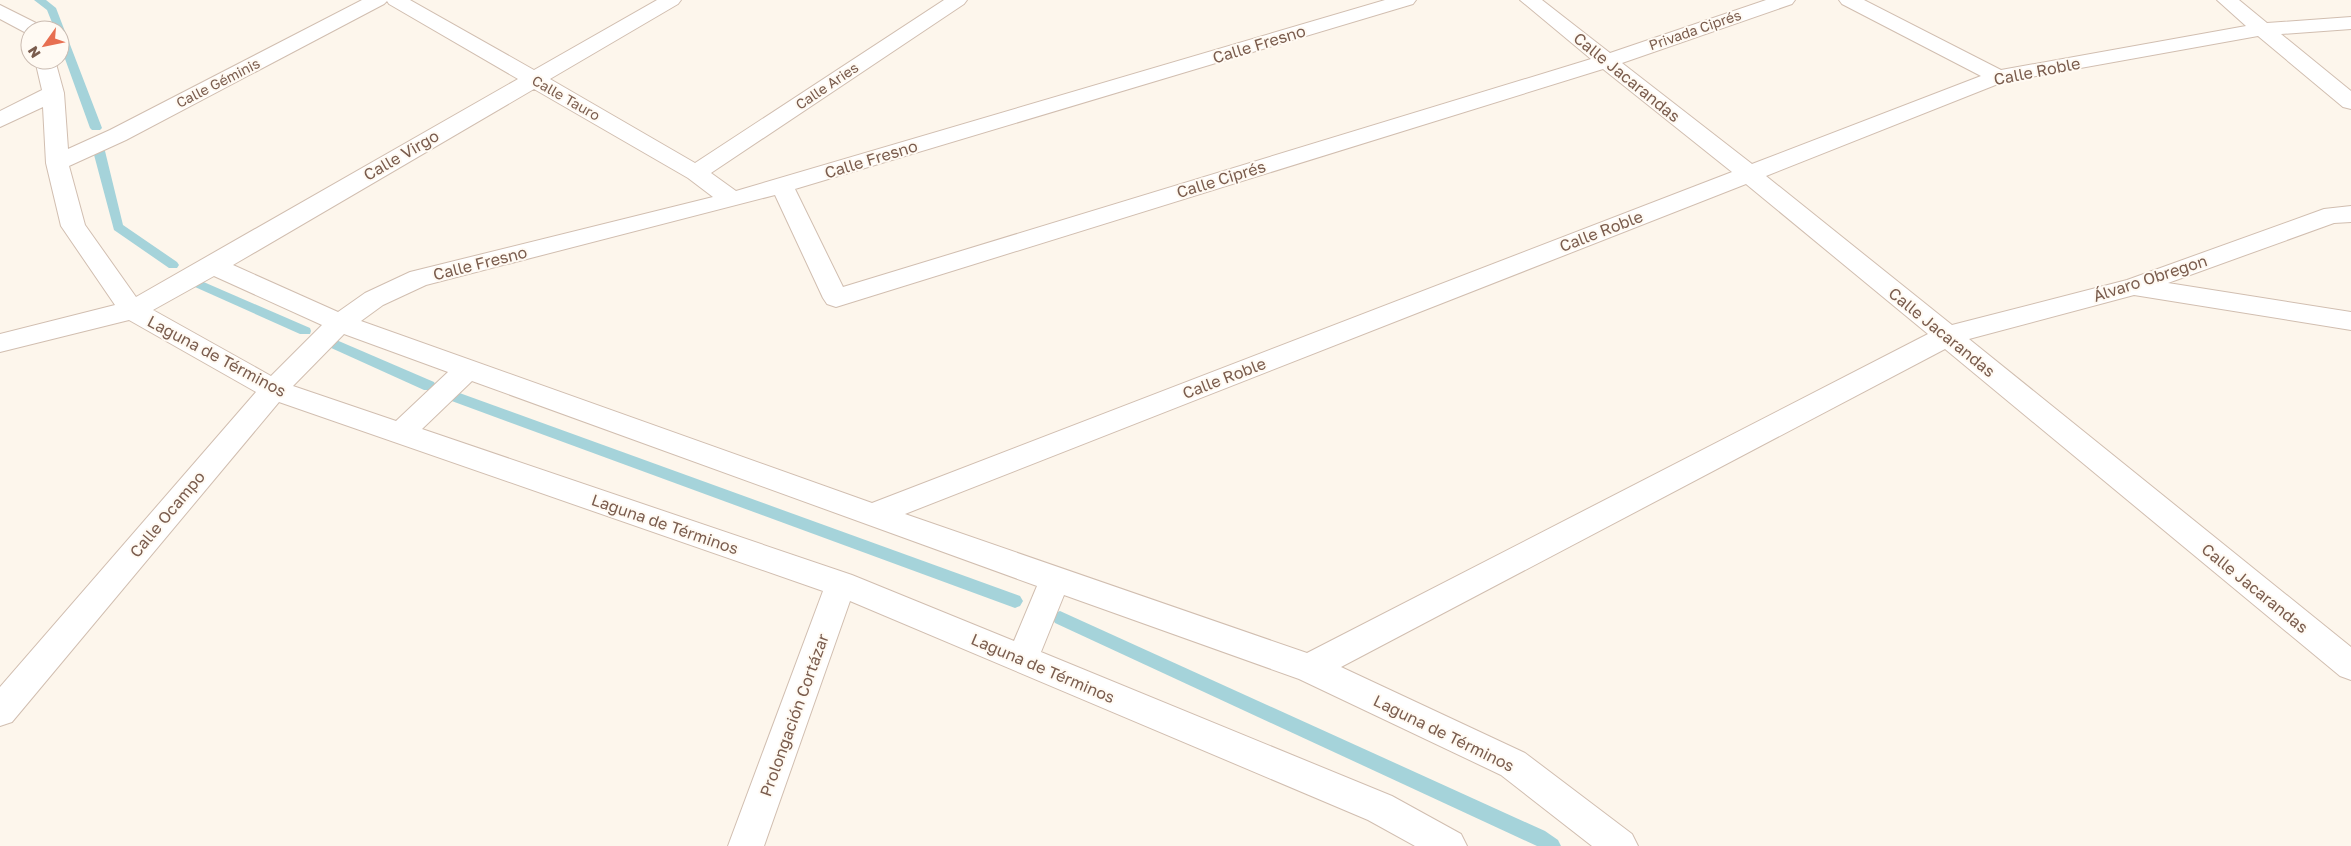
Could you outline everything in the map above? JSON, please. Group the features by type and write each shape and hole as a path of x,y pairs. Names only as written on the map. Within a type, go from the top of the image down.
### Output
{"street":[{"name":"Calle Géminis","path":"57,163 118,135 377,0"},
{"name":"Calle Tauro","path":"396,0 696,173 732,200"},
{"name":"Calle Virgo","path":"0,343 132,310 156,298 671,0"},
{"name":"Calle Aries","path":"696,173 957,0"},
{"name":"Calle Fresno","path":"340,323 374,299 419,278 782,186 1406,0"},
{"name":"Calle Jacarandas","path":"1530,0 1749,174 2351,666"},
{"name":"Privada Ciprés","path":"1606,61 1785,0"},
{"path":"1849,0 1998,77"},
{"path":"2227,0 2351,102"},
{"path":"0,11 20,22"},
{"name":"Calle Roble","path":"872,515 1998,77 2263,29 2351,23"},
{"name":"Calle Ciprés","path":"782,186 836,298 1606,61"},
{"name":"Laguna de Términos","path":"47,70 53,93 57,163 73,226 132,310 272,389 841,584 1380,808 1449,846"},
{"path":"0,120 53,93"},
{"name":"Álvaro Obregon","path":"1309,668 1947,336 2133,287 2332,215 2351,214"},
{"name":"Laguna de Términos","path":"211,265 340,323 872,515 1309,668 1513,764 1620,846"},
{"path":"2133,287 2351,321"},
{"name":"Calle Ocampo","path":"0,711 272,389 340,323"},
{"path":"401,433 468,369"},
{"path":"1022,659 1055,579"},
{"name":"Prolongación Cortázar","path":"746,846 841,584"}],"waterway":[{"path":"39,0 51,8 56,20"},
{"path":"70,58 96,128"},
{"path":"99,151 118,227 173,265"},
{"path":"199,284 305,331"},
{"path":"334,344 429,386"},
{"path":"454,396 1015,601"},
{"path":"1060,618 1539,837 1552,846"}]}
